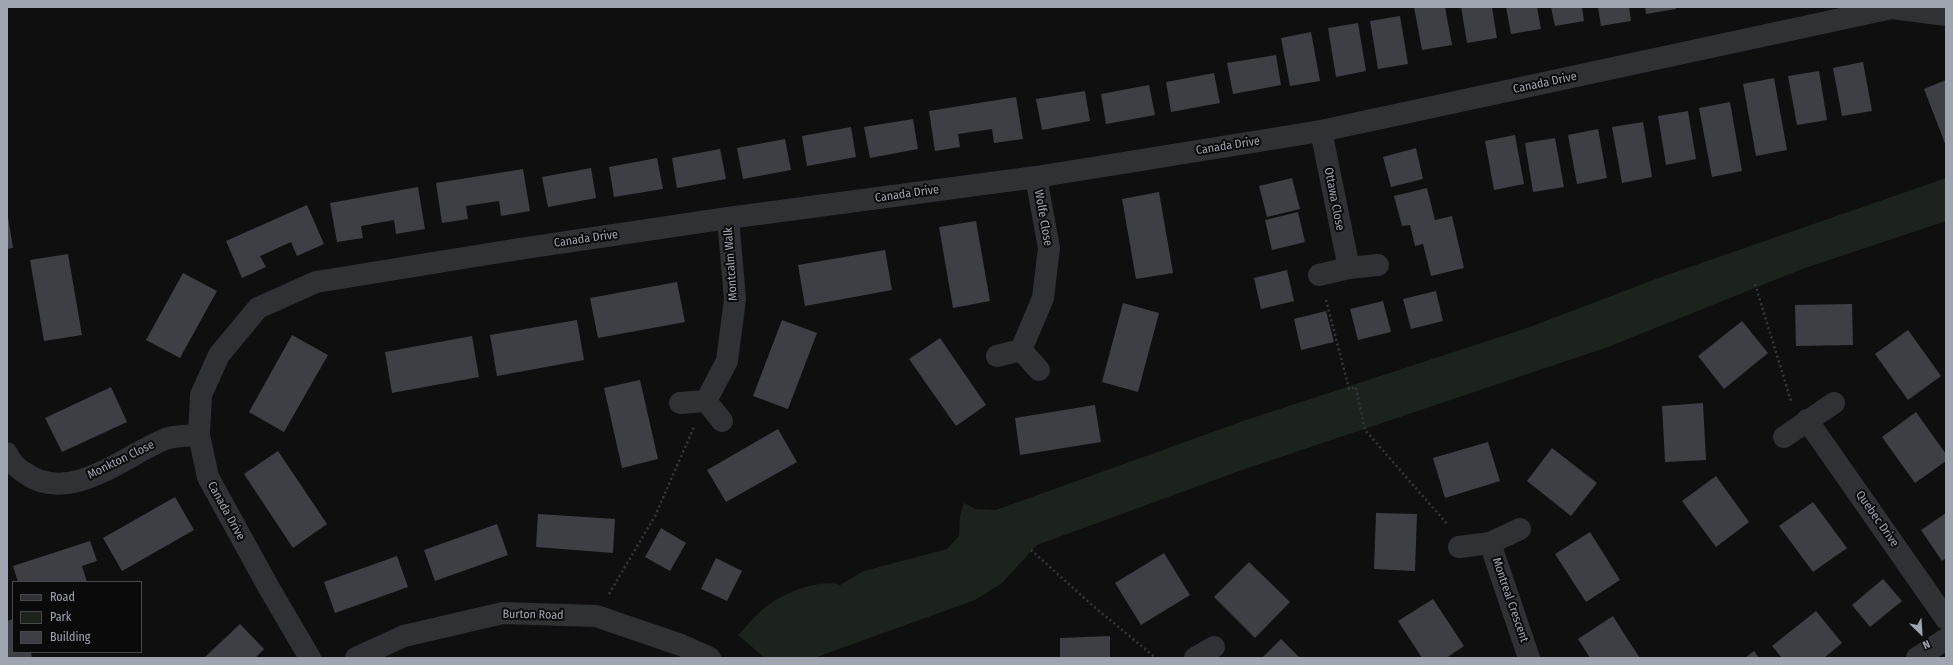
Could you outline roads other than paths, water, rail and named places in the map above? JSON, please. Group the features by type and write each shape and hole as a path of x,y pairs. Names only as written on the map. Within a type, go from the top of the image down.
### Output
{"street":[{"name":"Canada Drive","path":"310,658 208,477 199,435 201,395 219,355 258,308 316,282 519,249 728,218 1036,177 1321,131 1892,8 1946,15"},
{"name":"Ottawa Close","path":"1321,131 1349,268"},
{"name":"Wolfe Close","path":"1021,350 1043,298 1050,248 1036,177"},
{"name":"Montcalm Walk","path":"706,401 726,361 735,298 728,218"},
{"path":"1319,275 1349,268 1378,265"},
{"path":"997,356 1021,350 1039,370"},
{"path":"680,403 706,401 722,421"},
{"path":"1784,437 1834,403"},
{"name":"Quebec Drive","path":"1807,420 1946,618"},
{"name":"Monkton Close","path":"7,453 11,463 33,479 57,484 91,478 164,439 199,435"},
{"name":"Montreal Crescent","path":"1463,547 1490,542 1520,529"},
{"name":"Montreal Crescent","path":"1490,542 1529,658"},
{"name":"Burton Road","path":"356,658 404,636 503,613 596,616 681,645 710,658"},
{"path":"1918,658 1946,639"},
{"path":"1195,658 1214,647"}]}
